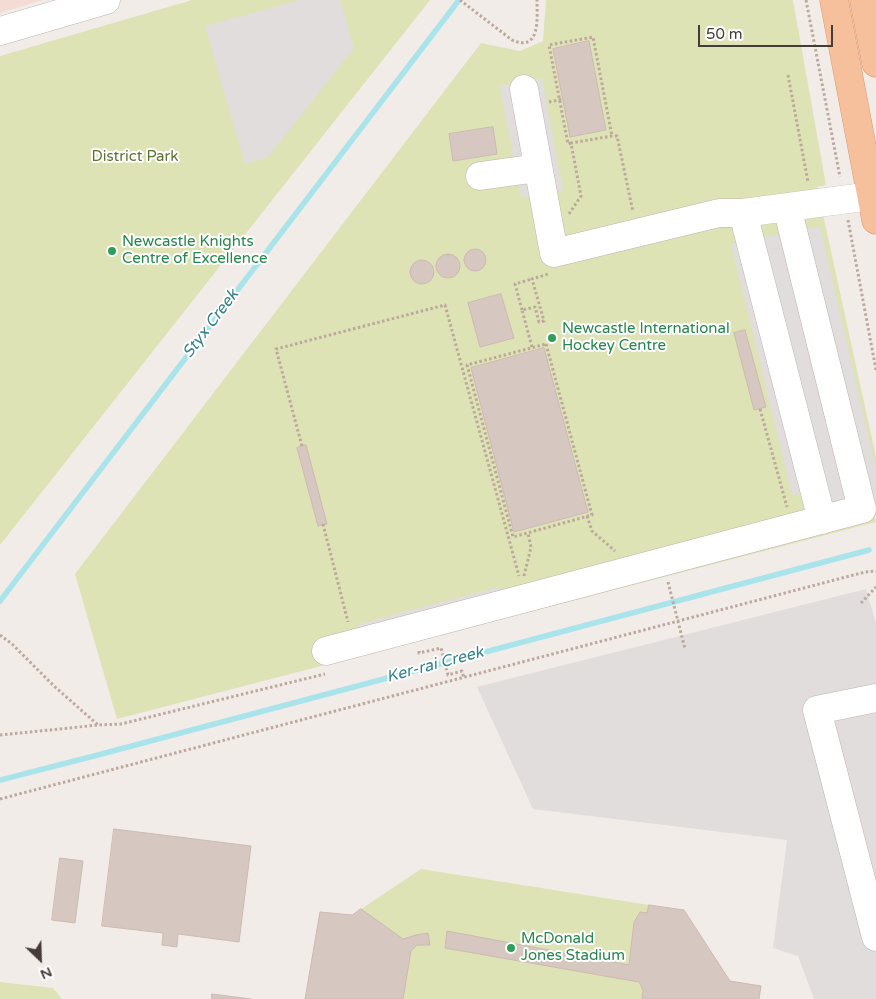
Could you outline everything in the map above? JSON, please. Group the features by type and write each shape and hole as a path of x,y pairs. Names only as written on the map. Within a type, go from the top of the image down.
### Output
{"main road":[{"path":"834,0 874,208"},
{"path":"864,0 876,63"}],"street":[{"path":"1,25 106,0"},
{"path":"524,89 554,253 719,213 743,214 787,207 874,208"},
{"path":"480,176 538,168"},
{"path":"326,651 862,509 787,207"},
{"path":"743,214 822,520"},
{"path":"876,698 818,710 876,937"}],"path":[{"path":"460,0 500,32 517,42 530,39 536,30 536,0"},
{"path":"612,136 593,37 549,45 568,144 617,136 634,217"},
{"path":"788,75 808,184"},
{"path":"597,83 602,83"},
{"path":"567,217 581,196 572,143"},
{"path":"532,347 515,284 557,271"},
{"path":"522,310 535,307 539,322 544,321 532,280"},
{"path":"302,446 276,349 445,305 520,577"},
{"path":"546,344 572,448 592,515 554,523 513,537 467,365 532,347 546,344"},
{"path":"760,409 787,508"},
{"path":"587,516 592,531 618,553"},
{"path":"323,524 348,622"},
{"path":"510,580 524,576 531,547 528,533"},
{"path":"0,799 865,572 876,571"},
{"path":"861,603 876,587"},
{"path":"670,589 685,649"},
{"path":"0,635 98,725"},
{"path":"419,651 419,653 441,648 448,674 462,671 464,678"}],"shaded area":[{"path":"0,0 43,0 0,13"},
{"path":"300,0 340,0 354,48 268,157 245,164 205,26"},
{"path":"542,78 563,190 521,198 500,86"},
{"path":"820,226 876,469 876,501 815,516 808,491 792,495 731,244"},
{"path":"499,587 504,604 363,641 358,624"},
{"path":"866,589 876,623 876,999 814,999 798,956 773,948 787,840 533,809 477,687"}],"green space":[{"name":"District Park","path":"192,0 430,0 0,545 0,56"},
{"name":"Newcastle International Hockey Centre","path":"546,0 793,0 826,185 817,187 876,457 876,506 873,507 876,522 117,719 75,574 481,43 520,51 543,41"},
{"name":"McDonald Jones Stadium","path":"421,869 649,905 730,981 761,986 759,999 305,999 320,912 352,915"},
{"path":"0,982 53,988 62,999 0,999"}],"building":[{"path":"589,41 606,130 570,137 553,49"},
{"path":"493,127 497,154 453,161 449,134"},
{"path":"475,249 483,252 486,260 483,268 475,271 467,268 464,260 467,252"},
{"path":"448,254 453,255 459,261 459,271 453,277 448,278 443,277 437,271 436,266 437,261 443,255"},
{"path":"422,260 427,261 433,267 433,277 427,283 422,284 417,283 411,277 410,272 411,267 417,261"},
{"path":"501,294 514,338 480,347 468,303"},
{"path":"745,330 766,407 754,410 734,333"},
{"path":"544,348 588,512 514,532 471,368"},
{"path":"306,445 327,524 318,526 297,448"},
{"path":"114,829 251,846 239,942 178,934 177,947 162,945 163,933 102,926"},
{"path":"60,858 83,861 75,923 52,920"},
{"path":"649,905 684,910 730,981 761,986 759,999 642,999 643,990 639,982 445,948 447,931 629,965 634,922 640,912 647,913"},
{"path":"361,909 403,939 428,933 430,945 417,945 411,951 403,999 305,999 320,912 352,915"},
{"path":"212,994 251,999 212,999"}],"waterway":[{"name":"Styx Creek","path":"0,601 459,0"},
{"name":"Ker-rai Creek","path":"0,780 869,550"}],"place":[{"name":"Newcastle Knights Centre of Excellence","path":"112,251"},
{"name":"Newcastle International Hockey Centre","path":"552,338"},
{"name":"McDonald Jones Stadium","path":"511,948"}]}
